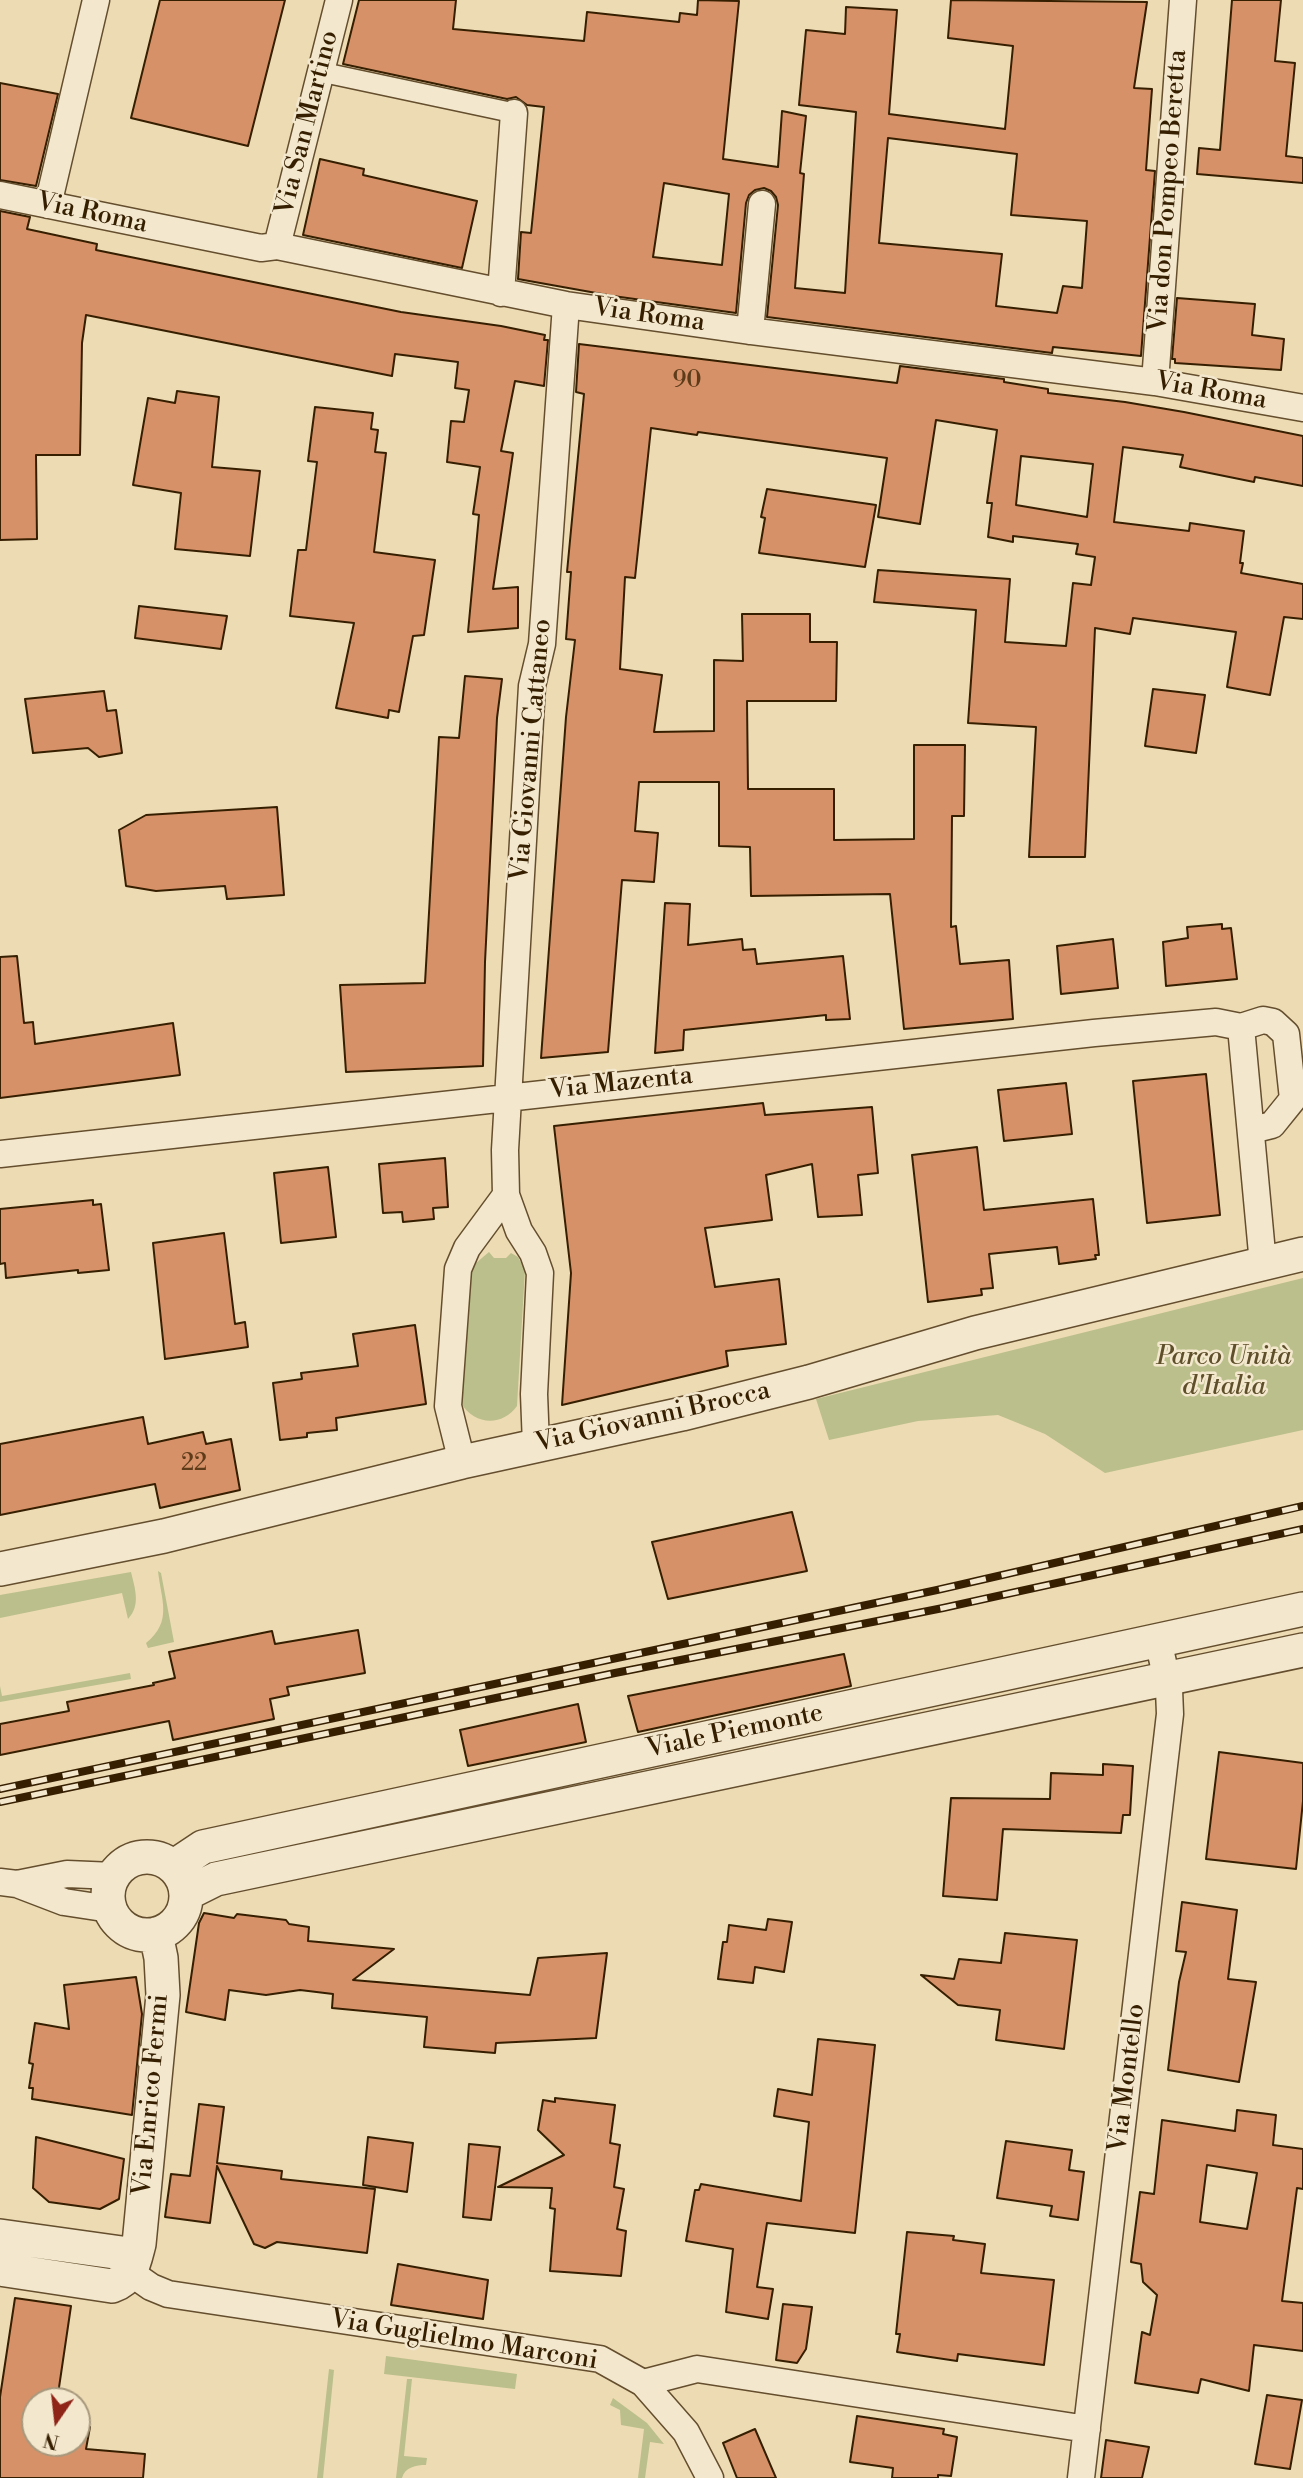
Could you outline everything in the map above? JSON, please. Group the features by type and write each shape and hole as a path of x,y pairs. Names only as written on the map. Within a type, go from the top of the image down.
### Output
{"street":[{"path":"48,205 96,0"},
{"name":"Via San Martino","path":"277,246 339,0"},
{"name":"Via don Pompeo Beretta","path":"1155,382 1183,0"},
{"path":"321,72 514,113 501,293"},
{"name":"Via Roma","path":"0,195 261,248 277,246 566,305 1155,382 1303,408"},
{"path":"750,331 762,204"},
{"name":"Via Giovanni Cattaneo","path":"536,1445 534,1394 540,1273 533,1254 519,1231 506,1195 507,1098 532,686 542,644 566,305"},
{"name":"Via Mazenta","path":"0,1154 1094,1033 1216,1021 1241,1027 1263,1020 1273,1022 1286,1034 1293,1098 1272,1125 1252,1129"},
{"path":"1241,1027 1263,1264"},
{"path":"462,1462 448,1406 458,1269 467,1248 506,1195"},
{"name":"Via Giovanni Brocca","path":"0,1569 164,1536 462,1462 682,1414 796,1386 975,1333 1303,1254"},
{"name":"Viale Piemonte","path":"180,1880 202,1847 1303,1609"},
{"name":"Via Montello","path":"1082,2478 1170,1714 1169,1689 1157,1640"},
{"name":"Viale Piemonte","path":"180,1880 216,1879 1303,1650"},
{"path":"141,1858 158,1858 180,1880 186,1903 178,1920 165,1931 140,1934 125,1928 114,1916 112,1892 125,1864 141,1858"},
{"path":"8,1883 67,1874 112,1892"},
{"name":"Via Enrico Fermi","path":"133,2264 163,1995 161,1958 156,1934"},
{"name":"Via Guglielmo Marconi","path":"0,2236 133,2264 151,2287 168,2294 600,2359 643,2383 686,2432 710,2478"},
{"path":"0,2269 112,2286 122,2283 133,2264"},
{"path":"643,2383 697,2369 1087,2429"}],"green space":[{"path":"489,1252 494,1258 506,1258 511,1253 518,1257 525,1270 517,1406 504,1417 488,1421 473,1416 461,1403 471,1272 476,1263"},
{"name":"Parco Unità d'Italia","path":"1303,1278 1303,1430 1105,1473 1045,1434 998,1415 918,1421 829,1440 816,1399"},
{"path":"158,1571 161,1573 174,1642 148,1648 146,1643 160,1627 162,1618 163,1601"},
{"path":"131,1572 136,1602 128,1619 122,1593 0,1618 0,1595"},
{"path":"130,1673 131,1679 0,1702 0,1686 2,1696"},
{"path":"386,2356 517,2374 515,2389 384,2374"},
{"path":"329,2369 334,2370 323,2478 317,2478"},
{"path":"407,2379 412,2379 404,2456 427,2458 426,2465 411,2467 402,2478 396,2478"},
{"path":"613,2398 647,2423 664,2444 650,2442 645,2478 638,2478 644,2429 621,2425 620,2410 610,2405"}],"building":[{"path":"160,0 285,0 248,146 131,118"},
{"path":"359,0 456,0 453,29 584,41 587,12 679,22 680,13 697,15 698,0 739,1 723,159 778,167 782,111 806,116 800,173 804,174 795,288 845,293 856,112 799,105 806,30 845,34 846,7 897,10 889,114 1005,129 1013,46 948,38 951,0 1147,2 1134,88 1152,89 1146,170 1155,171 1141,356 1053,347 1052,353 767,317 778,205 776,197 764,188 749,195 746,203 736,313 613,296 518,279 521,232 531,233 544,107 527,105 516,97 507,99 343,64","holes":["888,138 1017,154 1011,215 1087,221 1082,288 1063,286 1057,313 996,306 1002,254 879,243","664,183 729,194 722,265 653,257"]},
{"path":"1232,0 1281,0 1275,61 1295,63 1286,156 1303,158 1303,183 1197,174 1199,148 1220,150"},
{"path":"0,83 58,94 36,186 0,180"},
{"path":"320,159 364,169 363,175 477,201 462,268 303,235"},
{"path":"0,211 30,217 27,229 97,244 96,250 401,312 545,335 544,340 548,340 544,386 515,381 501,451 513,453 493,589 518,587 518,628 468,632 479,515 473,514 480,467 447,462 451,421 464,422 469,390 455,388 458,362 395,354 392,376 86,315 82,343 80,455 36,455 37,539 0,540"},
{"path":"1177,298 1255,304 1252,335 1284,339 1281,370 1175,363 1175,359 1172,359"},
{"path":"579,344 897,383 900,366 1004,379 1004,382 1048,389 1048,393 1125,402 1303,436 1303,486 1255,477 1254,482 1180,467 1183,455 1123,447 1114,522 1189,531 1190,523 1244,531 1241,573 1303,584 1303,619 1284,617 1270,695 1227,687 1236,632 1133,618 1130,634 1095,628 1085,857 1029,857 1036,727 968,723 976,610 874,602 878,570 1010,579 1005,642 1066,646 1073,583 1091,585 1095,557 1076,554 1078,544 1013,536 1013,542 988,537 992,503 987,503 997,430 936,420 920,524 878,517 887,458 651,428 635,578 625,577 620,669 662,675 654,732 714,731 714,660 743,661 742,614 810,614 810,642 837,642 836,701 747,701 748,789 834,789 834,840 914,839 914,745 965,745 964,816 952,816 951,927 956,926 960,964 1009,960 1013,1019 904,1029 890,894 751,896 750,847 719,846 719,782 639,782 635,831 658,833 654,882 622,880 608,1052 541,1058 566,717 575,640 566,639 571,572 567,572 584,394 576,392","holes":["1021,456 1093,464 1087,517 1016,505"]},
{"path":"177,391 219,397 212,467 260,471 250,556 175,549 181,493 133,485 148,398 175,403"},
{"path":"315,407 373,413 371,429 378,430 375,452 386,453 374,552 435,560 424,635 413,636 399,712 389,710 388,718 336,708 354,623 290,616 298,550 306,550 317,462 308,461"},
{"path":"767,489 876,505 865,567 759,553 765,518 761,517"},
{"path":"139,606 227,616 221,649 135,638"},
{"path":"465,676 502,679 497,718 485,962 483,1066 346,1072 340,985 425,983 439,737 459,738"},
{"path":"1153,689 1205,695 1196,753 1145,746"},
{"path":"104,691 107,711 116,710 122,753 99,757 88,748 33,753 25,699"},
{"path":"277,807 284,895 227,899 225,886 156,891 126,886 119,830 146,815"},
{"path":"665,903 690,904 688,945 742,939 743,950 755,949 757,964 843,956 850,1019 826,1020 826,1015 684,1030 683,1050 655,1053"},
{"path":"1222,924 1222,929 1231,928 1237,979 1166,986 1163,942 1188,938 1187,927"},
{"path":"1113,939 1118,988 1061,994 1057,946"},
{"path":"17,956 24,1023 33,1022 35,1044 173,1023 180,1075 0,1098 0,957"},
{"path":"1206,1074 1220,1215 1147,1223 1133,1081"},
{"path":"1066,1083 1072,1134 1004,1141 998,1090"},
{"path":"763,1103 765,1115 872,1107 878,1173 858,1175 862,1215 818,1217 812,1164 766,1175 772,1220 705,1228 715,1287 779,1279 786,1344 726,1351 728,1366 562,1405 571,1273 554,1126"},
{"path":"977,1147 984,1210 1093,1199 1099,1255 1095,1255 1096,1259 1059,1264 1057,1247 989,1254 993,1288 981,1289 982,1295 928,1302 912,1155"},
{"path":"445,1158 448,1207 433,1208 434,1219 403,1222 402,1212 383,1213 379,1164"},
{"path":"328,1167 336,1237 281,1243 274,1173"},
{"path":"93,1200 93,1205 101,1204 109,1270 78,1273 78,1270 6,1278 5,1263 0,1264 0,1209"},
{"path":"224,1233 235,1324 245,1322 248,1347 165,1359 153,1243"},
{"path":"415,1325 426,1404 336,1418 337,1430 307,1433 307,1437 280,1440 273,1383 302,1379 301,1373 358,1366 353,1334"},
{"path":"143,1417 148,1444 203,1432 206,1444 231,1439 240,1490 160,1508 155,1484 0,1515 0,1444"},
{"path":"792,1512 807,1571 668,1599 652,1542"},
{"path":"358,1630 365,1673 287,1687 289,1695 270,1699 274,1719 173,1740 169,1721 0,1755 0,1724 69,1711 67,1702 154,1685 153,1683 175,1678 169,1652 272,1631 275,1644"},
{"path":"844,1654 851,1686 638,1732 628,1696"},
{"path":"578,1704 586,1742 468,1766 460,1730"},
{"path":"1219,1752 1303,1763 1303,1801 1296,1869 1206,1859"},
{"path":"1103,1764 1133,1766 1130,1815 1123,1815 1121,1833 1003,1829 997,1900 943,1896 951,1798 1050,1799 1051,1773 1103,1775"},
{"path":"1182,1902 1237,1910 1228,1979 1256,1982 1239,2082 1168,2070 1179,1982 1186,1952 1176,1951"},
{"path":"204,1913 234,1918 237,1914 286,1920 289,1924 309,1927 308,1941 394,1949 353,1980 530,1995 538,1958 607,1953 596,2038 496,2043 495,2053 424,2047 427,2017 332,2008 333,1994 300,1990 266,1995 229,1990 225,2020 186,2012 199,1923"},
{"path":"768,1919 792,1922 784,1972 755,1967 753,1983 718,1979 723,1942 727,1942 729,1925 766,1930"},
{"path":"1005,1933 1077,1940 1064,2049 996,2040 1000,2010 958,2005 921,1975 954,1979 959,1959 1001,1963"},
{"path":"136,1977 142,2014 132,2115 32,2099 33,2088 29,2088 33,2064 29,2063 35,2023 69,2029 64,1985"},
{"path":"818,2039 875,2045 855,2233 767,2223 757,2287 773,2289 768,2319 726,2312 733,2249 686,2241 695,2190 699,2190 701,2184 801,2201 809,2122 774,2116 778,2089 812,2095"},
{"path":"555,2098 615,2105 610,2143 620,2145 614,2187 624,2189 617,2229 626,2231 621,2276 550,2271 555,2209 550,2208 552,2188 498,2187 564,2155 538,2130 543,2100 555,2102"},
{"path":"199,2104 224,2107 217,2163 282,2171 281,2179 375,2189 367,2253 277,2242 265,2248 254,2244 217,2166 210,2223 165,2217 171,2174 190,2176"},
{"path":"1237,2110 1276,2115 1273,2145 1303,2149 1303,2189 1297,2188 1282,2301 1303,2303 1303,2351 1254,2345 1249,2391 1201,2379 1198,2393 1135,2383 1142,2332 1150,2335 1157,2295 1143,2282 1141,2264 1131,2262 1140,2192 1154,2194 1162,2120 1235,2131","holes":["1207,2165 1257,2173 1247,2229 1200,2222"]},
{"path":"36,2137 124,2159 119,2199 100,2209 49,2202 33,2188"},
{"path":"368,2137 413,2143 407,2192 363,2185"},
{"path":"1006,2141 1072,2150 1069,2170 1084,2172 1078,2220 1050,2216 1052,2206 997,2198"},
{"path":"469,2144 500,2147 491,2220 463,2217"},
{"path":"907,2232 954,2236 953,2240 985,2244 981,2273 1054,2280 1044,2365 958,2354 957,2361 897,2352 900,2334 896,2334"},
{"path":"398,2264 488,2280 483,2319 391,2305"},
{"path":"15,2298 71,2306 59,2387 21,2387 21,2457 91,2457 91,2449 145,2454 143,2478 0,2478 0,2397"},
{"path":"783,2304 812,2307 806,2349 797,2363 776,2360"},
{"path":"1267,2395 1302,2400 1290,2469 1255,2464"},
{"path":"857,2416 944,2429 943,2434 957,2437 951,2476 892,2478 893,2468 850,2462"},
{"path":"755,2429 776,2478 737,2478 723,2443"},
{"path":"1106,2440 1149,2447 1142,2478 1101,2478"}],"railway":[{"path":"0,1789 937,1590 1303,1506"},
{"path":"0,1802 615,1673 943,1608 1303,1529"}]}
